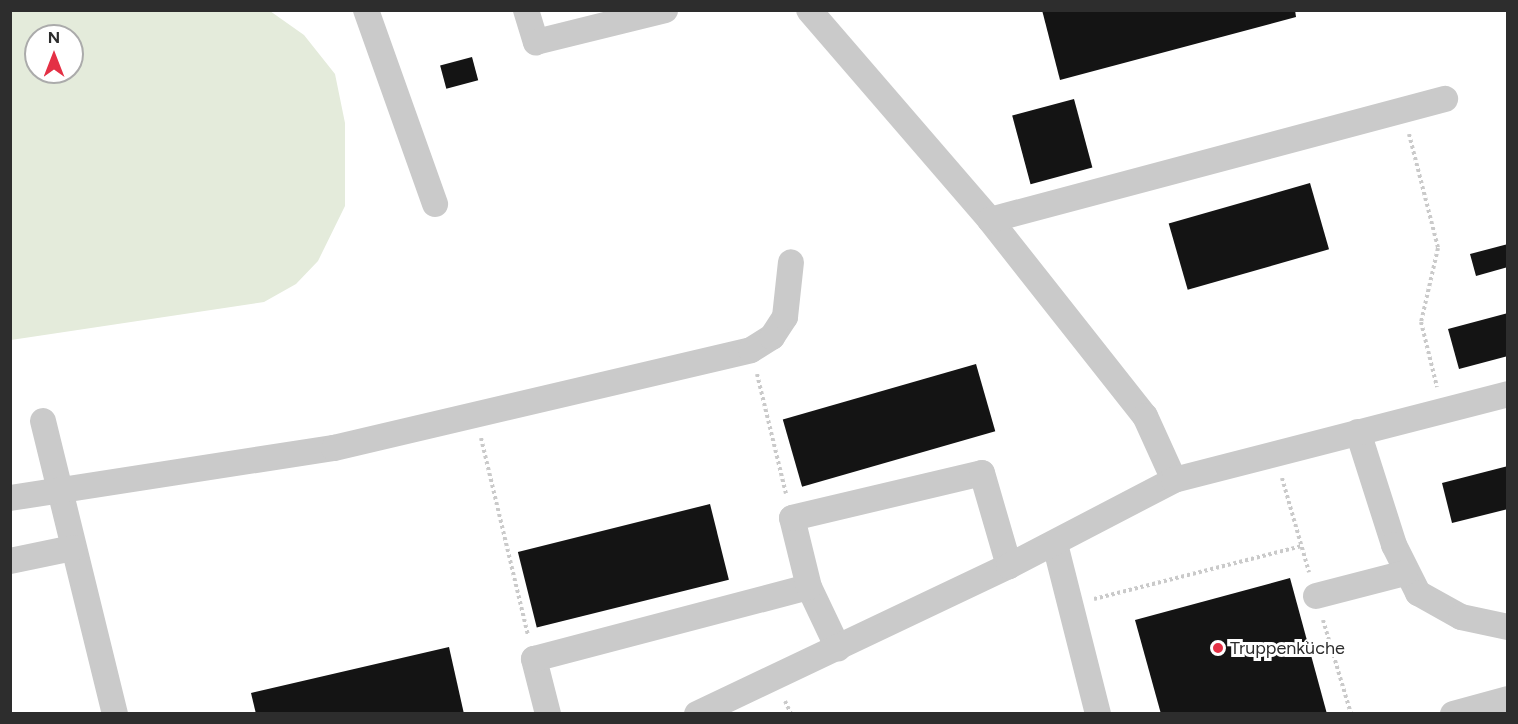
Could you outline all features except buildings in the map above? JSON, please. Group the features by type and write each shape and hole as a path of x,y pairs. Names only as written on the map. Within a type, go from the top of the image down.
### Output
{"lane":[{"path":"366,10 435,204"},
{"path":"526,10 536,42 665,10"},
{"path":"819,14 990,220 1145,416 1174,480"},
{"path":"990,220 1445,99"},
{"path":"10,498 334,448 751,350 772,337 785,317 791,262"},
{"path":"697,714 1055,544 1174,480 1508,394"},
{"path":"43,421 115,714"},
{"path":"1358,432 1405,573 1418,593 1437,608 1508,627"},
{"path":"838,648 809,587 792,519 982,474 1009,566"},
{"path":"1055,544 1098,714"},
{"path":"10,561 73,548"},
{"path":"1316,596 1405,573"},
{"path":"548,714 534,659 809,587"},
{"path":"1453,714 1508,699"}],"path":[{"path":"1403,111 1438,248 1421,322 1443,410"},
{"path":"751,350 792,519"},
{"path":"476,415 534,659"},
{"path":"1070,605 1302,546"}],"green space":[{"path":"10,11 270,11 304,35 335,74 345,123 345,206 318,261 296,284 264,302 11,340"}],"place":[{"name":"Truppenküche","path":"1218,648"}]}
